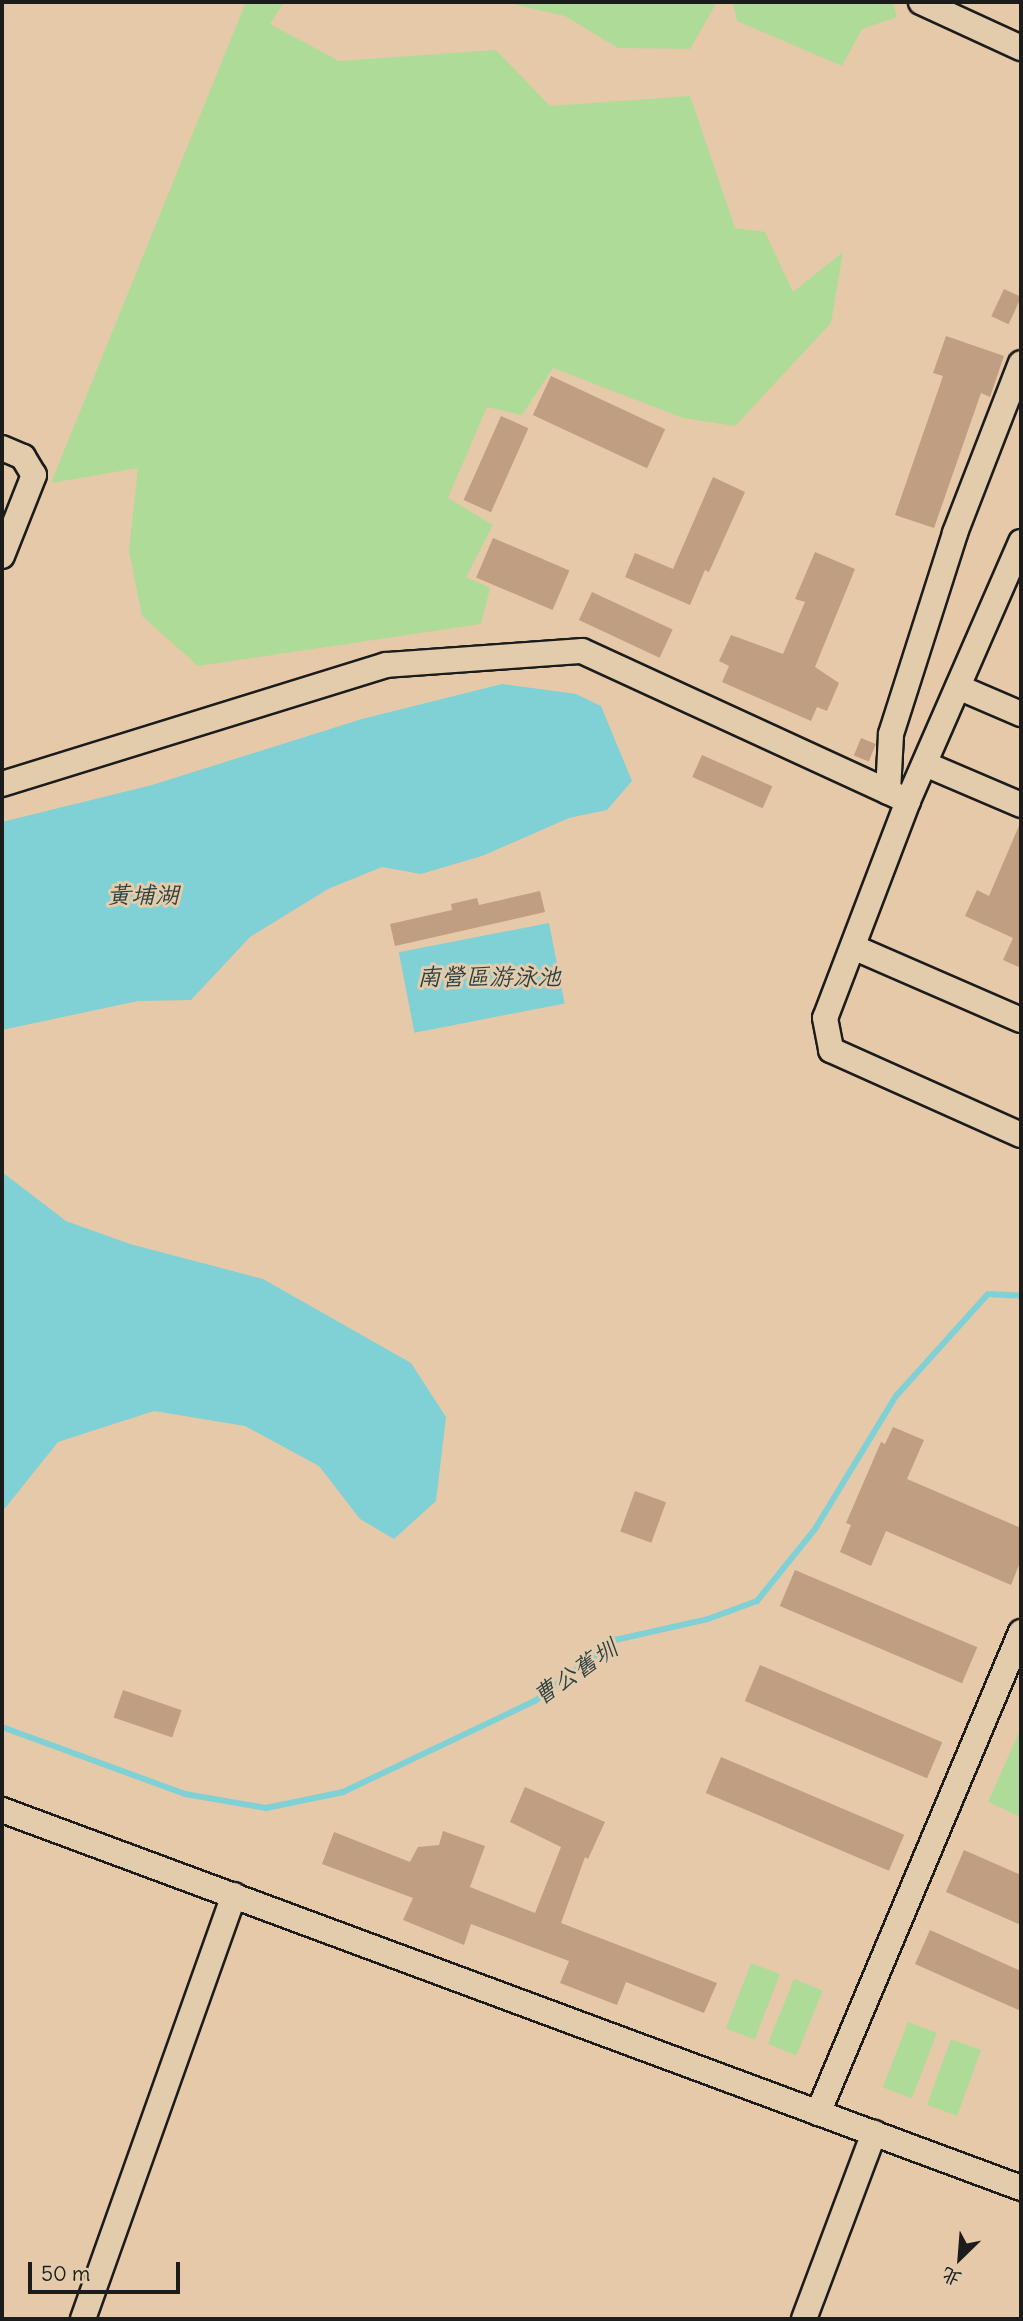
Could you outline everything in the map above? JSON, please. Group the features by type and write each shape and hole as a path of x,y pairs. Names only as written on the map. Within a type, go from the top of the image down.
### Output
{"street":[{"path":"921,2 1021,48"},
{"path":"898,797 891,734 955,533 1021,363"},
{"path":"2,448 23,457 34,475 2,556"},
{"path":"1021,542 925,764 898,797 853,947 825,1018 831,1050 1021,1135"},
{"path":"2,784 386,664 582,651 898,797"},
{"path":"958,687 1021,714"},
{"path":"925,764 1021,805"},
{"path":"853,947 1021,1020"},
{"path":"818,2113 1021,1632"},
{"path":"2,1810 1021,2188"},
{"path":"83,2319 234,1895"},
{"path":"804,2319 874,2133"}],"green space":[{"path":"246,2 284,2 270,24 339,61 496,50 550,106 690,96 735,228 765,232 793,292 843,252 831,323 735,426 683,418 553,368 522,415 487,407 448,498 493,525 466,577 490,588 481,624 198,666 142,616 129,551 138,468 51,483"},
{"path":"504,2 717,2 690,49 618,48 565,16"},
{"path":"733,2 893,2 897,17 862,29 842,66 737,21"},
{"path":"1021,1728 1021,1817 988,1802"},
{"path":"751,1963 780,1974 755,2039 726,2028"},
{"path":"794,1979 823,1991 797,2056 768,2044"},
{"path":"908,2022 937,2033 912,2098 883,2087"},
{"path":"951,2039 981,2050 957,2116 927,2105"}],"water":[{"name":"黃埔湖","path":"502,684 576,694 601,706 632,781 607,810 569,818 482,856 421,874 382,867 328,889 250,937 191,1000 138,1001 2,1030 2,822 152,785 362,719"},
{"name":"南營區游泳池","path":"549,923 565,1003 414,1033 399,952"},
{"path":"2,1172 66,1221 130,1244 263,1279 411,1363 446,1417 436,1501 394,1539 360,1519 319,1466 245,1426 154,1411 58,1442 2,1512"}],"building":[{"path":"1004,289 1021,297 1009,324 991,316"},
{"path":"946,336 1004,356 990,397 981,393 934,528 895,515 943,376 933,373"},
{"path":"551,376 665,429 647,468 533,415"},
{"path":"501,416 528,428 491,512 464,500"},
{"path":"713,477 745,492 709,572 705,570 690,605 625,577 635,553 673,569"},
{"path":"493,538 569,570 553,610 476,578"},
{"path":"815,552 855,569 815,667 839,683 827,711 817,707 811,721 722,682 729,666 719,661 731,635 783,654 805,602 795,599"},
{"path":"592,592 673,630 660,658 579,620"},
{"path":"861,738 876,744 869,762 854,756"},
{"path":"702,755 772,786 763,808 692,777"},
{"path":"1021,821 1021,968 1003,960 1013,938 965,916 977,890 989,896"},
{"path":"540,891 545,912 395,946 390,924 452,910 451,904 477,898 479,905"},
{"path":"893,1427 924,1440 907,1479 1021,1528 1021,1560 1011,1585 886,1531 871,1566 840,1552 851,1525 846,1523 881,1442 885,1444"},
{"path":"635,1491 666,1502 651,1543 620,1531"},
{"path":"795,1570 977,1647 962,1683 780,1606"},
{"path":"760,1665 942,1742 927,1778 745,1701"},
{"path":"123,1690 182,1710 172,1738 114,1717"},
{"path":"721,1757 904,1835 889,1871 706,1793"},
{"path":"525,1787 605,1822 588,1859 585,1857 561,1923 717,1983 704,2013 626,1982 617,2005 560,1983 569,1961 471,1924 464,1945 403,1920 413,1898 322,1864 334,1832 410,1862 418,1847 439,1845 443,1831 485,1846 470,1887 535,1913 561,1847 510,1822"},
{"path":"964,1850 1021,1875 1021,1925 946,1892"},
{"path":"930,1930 1021,1971 1021,2011 915,1964"}],"waterway":[{"name":"曹公舊圳","path":"2,1727 185,1794 266,1808 343,1792 535,1701 615,1640 708,1619 757,1601 815,1529 896,1396 988,1294 1021,1296"}]}
